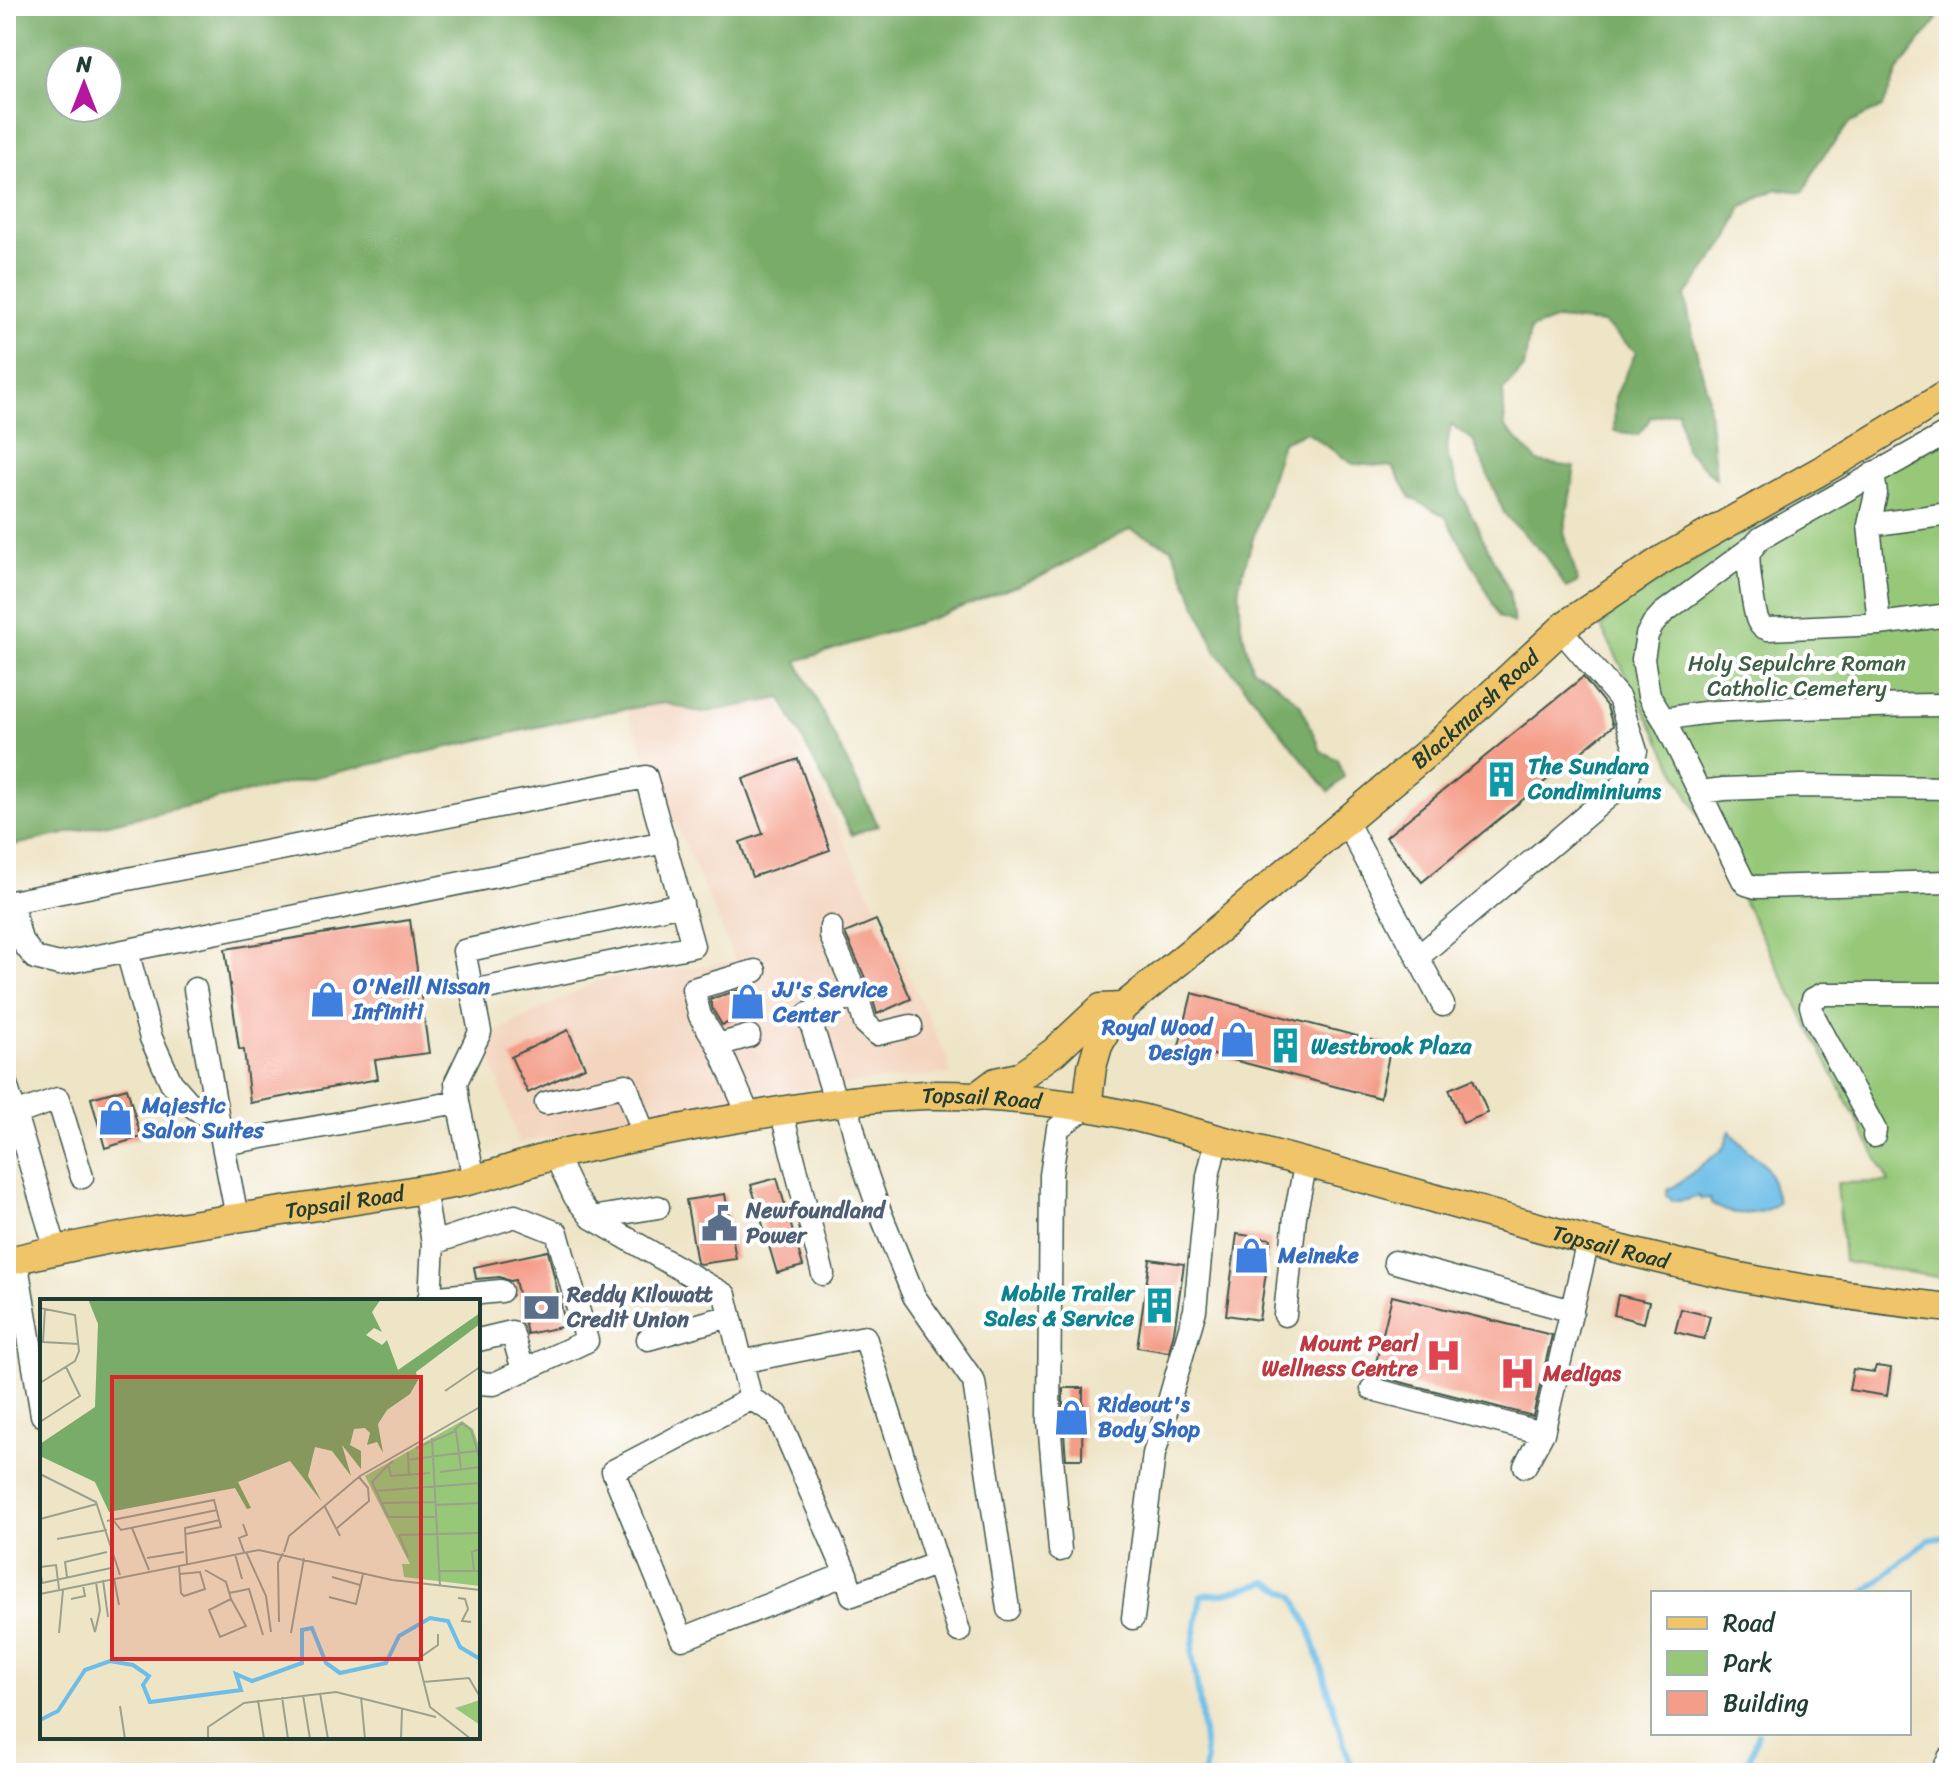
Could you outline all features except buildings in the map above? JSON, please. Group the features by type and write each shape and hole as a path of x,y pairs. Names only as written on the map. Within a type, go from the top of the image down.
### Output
{"main road":[{"name":"Blackmarsh Road","path":"1087,1107 1098,1046 1123,1007 1440,742 1561,630 1660,561 1845,457 1949,393"},
{"path":"976,1097 996,1082 1019,1077 1054,1052 1101,1008 1123,1007"},
{"name":"Topsail Road","path":"11,1261 197,1223 424,1189 644,1135 781,1110 879,1097 931,1095 1087,1107 1130,1115 1588,1241 1679,1263 1771,1283 1949,1308"}],"street":[{"path":"1949,432 1772,532 1663,613 1647,635 1643,659 1649,696 1664,720 1743,880 1750,886 1949,882"},
{"path":"1873,474 1876,494 1869,525 1879,624"},
{"path":"1869,525 1949,514"},
{"path":"1752,547 1748,564 1756,618 1762,627 1774,630 1879,624 1949,615"},
{"path":"1418,957 1627,781 1636,751 1619,698 1561,630"},
{"path":"1664,720 1729,711 1949,705"},
{"path":"472,991 693,946 665,842 646,777 8,902 21,940 35,958 59,964 665,842"},
{"path":"1700,792 1801,786 1949,788"},
{"path":"1346,821 1443,1005"},
{"path":"474,1179 456,1082 480,1032 464,951 682,904"},
{"path":"831,927 831,936 857,995 865,1023 877,1034 911,1026"},
{"path":"127,951 151,1038 171,1082 221,1134"},
{"path":"749,1116 718,1045 700,1016 693,989 755,971"},
{"path":"195,989 237,1217"},
{"path":"1874,1136 1875,1130 1814,1017 1813,999 1823,994 1949,994"},
{"path":"857,995 808,1014 914,1296 974,1382 1008,1609"},
{"path":"718,1045 749,1036"},
{"path":"6,1084 56,1250"},
{"path":"546,1103 626,1085 644,1135"},
{"path":"15,1114 58,1099 82,1177"},
{"path":"221,1134 458,1102"},
{"path":"1060,1550 1049,1422 1051,1175 1058,1128 1087,1107"},
{"path":"781,1110 823,1274"},
{"path":"1133,1618 1154,1454 1195,1310 1208,1176 1217,1139"},
{"path":"555,1155 575,1197 592,1218 725,1295 751,1399 777,1414 846,1574 852,1595 938,1563"},
{"path":"1285,1315 1295,1216 1306,1162"},
{"path":"424,1189 433,1243 430,1299"},
{"path":"592,1218 658,1207"},
{"path":"433,1243 515,1216 557,1233 587,1341 494,1384 480,1383"},
{"path":"1525,1466 1543,1433 1588,1241"},
{"path":"11,1261 40,1405"},
{"path":"1395,1262 1572,1311"},
{"path":"438,1299 501,1291"},
{"path":"648,1339 730,1316"},
{"path":"480,1340 512,1332 523,1370"},
{"path":"741,1362 865,1337 959,1631"},
{"path":"1372,1389 1543,1433"},
{"path":"751,1399 613,1471 682,1639 846,1574"},
{"path":"1942,1773 1949,1758"}],"shaded area":[{"path":"759,661 948,1059 950,1074 790,1091 519,1143 484,1038 597,981 736,961 622,700"}],"green space":[{"path":"6,6 1933,6 1937,20 1898,70 1883,107 1850,123 1819,161 1804,192 1777,189 1742,206 1728,239 1685,297 1707,391 1716,479 1685,449 1678,411 1651,417 1639,435 1614,431 1615,397 1636,352 1603,323 1557,319 1530,329 1524,368 1503,391 1505,427 1538,462 1575,467 1564,532 1578,582 1566,588 1546,556 1505,515 1473,440 1451,424 1446,451 1462,496 1509,591 1514,623 1499,617 1445,516 1411,498 1393,467 1353,464 1306,432 1282,442 1239,585 1241,626 1252,668 1300,704 1321,751 1338,760 1344,777 1329,792 1216,651 1172,548 1130,529 1040,577 933,618 797,661 878,825 852,835 781,698 702,713 665,703 595,714 6,847"},
{"name":"Holy Sepulchre Roman Catholic Cemetery","path":"1949,423 1949,1279 1844,1262 1837,1183 1889,1182 1601,627 1616,609 1735,535"}],"water":[{"path":"1730,1131 1766,1166 1778,1202 1755,1213 1736,1213 1718,1208 1710,1198 1700,1199 1699,1196 1672,1201 1667,1196 1667,1190 1719,1152"}],"waterway":[{"path":"1866,1591 1929,1540 1949,1536"},
{"path":"1204,1773 1206,1762 1192,1652 1201,1595 1222,1594 1268,1582 1294,1596 1309,1627 1353,1773"},
{"path":"1745,1773 1757,1735"}],"place":[{"name":"The Sundara Condiminiums","path":"1502,779"},
{"name":"O'Neill Nissan Infiniti","path":"327,999"},
{"name":"JJ's Service Center","path":"747,1002"},
{"name":"Royal Wood Design","path":"1238,1040"},
{"name":"Westbrook Plaza","path":"1285,1046"},
{"name":"Majestic Salon Suites","path":"116,1118"},
{"name":"Newfoundland Power","path":"720,1223"},
{"name":"Meineke","path":"1252,1255"},
{"name":"Mobile Trailer Sales & Service","path":"1160,1306"},
{"name":"Reddy Kilowatt Credit Union","path":"541,1307"},
{"name":"Mount Pearl Wellness Centre","path":"1444,1356"},
{"name":"Medigas","path":"1517,1373"},
{"name":"Rideout's Body Shop","path":"1072,1417"}]}
